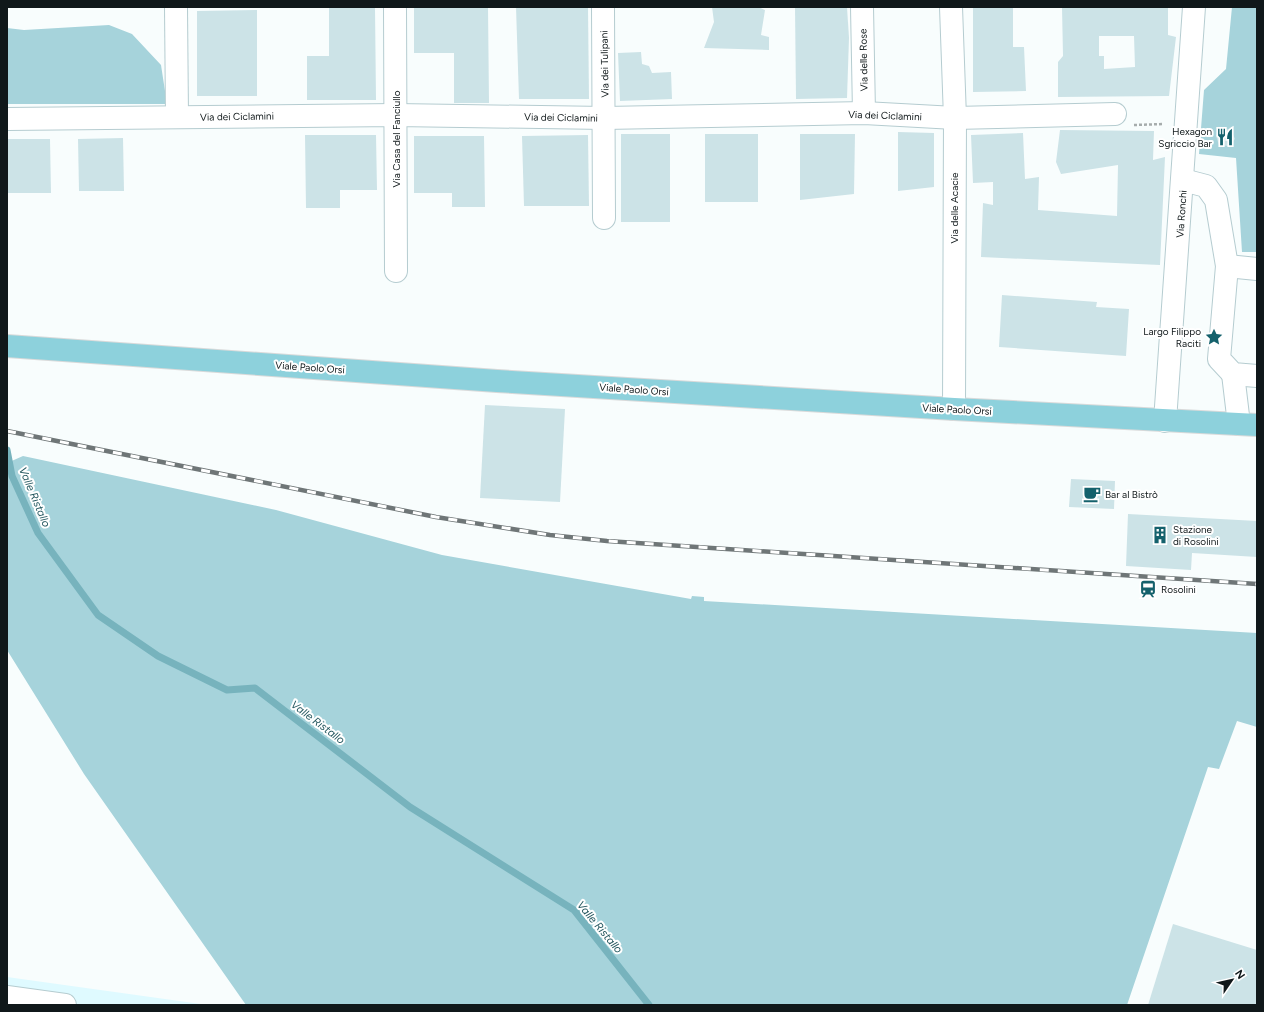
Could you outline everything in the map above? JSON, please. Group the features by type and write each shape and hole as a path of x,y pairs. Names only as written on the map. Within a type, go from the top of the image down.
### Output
{"main road":[{"name":"Viale Paolo Orsi","path":"9,346 497,381 954,409 1248,424"}],"street":[{"path":"176,7 177,117"},
{"name":"Via Casa del Fanciullo","path":"395,7 396,271"},
{"name":"Via dei Tulipani","path":"603,7 605,118 604,218"},
{"name":"Via delle Rose","path":"862,7 864,113"},
{"name":"Via delle Acacie","path":"951,7 955,118 954,409"},
{"name":"Via Ronchi","path":"1166,421 1194,7"},
{"name":"Via dei Ciclamini","path":"7,118 396,115 605,118 864,113 955,118 1115,114"},
{"path":"1183,180 1206,186 1216,200 1227,266 1219,359 1233,374 1248,424"},
{"path":"1227,266 1257,269"},
{"path":"1233,374 1257,376"},
{"path":"7,997 56,1004"}],"path":[{"path":"1115,114 1115,125 1186,124"}],"shaded area":[{"path":"1232,7 1257,7 1257,252 1242,252 1236,158 1199,154 1204,90 1226,69"},
{"path":"109,25 132,34 161,65 167,104 7,104 7,28 24,30"},
{"path":"23,456 276,510 442,555 691,599 692,596 704,597 704,601 1257,633 1257,727 1237,721 1219,769 1208,767 1127,1005 246,1005 84,774 7,650 7,463"},
{"path":"7,977 208,1005 7,1005"}],"building":[{"path":"414,7 488,7 489,103 454,103 454,53 414,53"},
{"path":"516,7 588,7 589,99 519,99"},
{"path":"712,7 758,7 765,10 761,35 769,37 769,50 704,48 714,22"},
{"path":"795,7 847,7 849,38 847,98 796,99"},
{"path":"973,7 1013,7 1013,47 1024,47 1026,91 973,92"},
{"path":"1062,7 1168,7 1168,35 1176,37 1169,96 1058,97 1058,62 1063,56","holes":["1099,36 1134,36 1135,67 1104,69 1104,56 1099,56"]},
{"path":"329,8 375,8 376,100 307,100 307,56 329,56"},
{"path":"257,10 257,96 197,96 197,11"},
{"path":"641,52 642,64 649,66 652,73 671,72 672,99 620,101 618,53"},
{"name":"Hexagon Sgriccio Bar","path":"1221,128 1231,130 1235,139 1228,146 1219,145 1216,136"},
{"path":"1060,130 1154,131 1153,160 1165,157 1160,265 981,257 983,203 993,205 993,182 973,183 971,135 1023,133 1025,179 1039,177 1038,210 1117,216 1118,165 1061,174 1056,162"},
{"path":"898,132 934,133 934,187 898,191"},
{"path":"621,134 670,134 670,222 621,222"},
{"path":"705,134 758,134 758,202 705,202"},
{"path":"800,134 855,134 854,194 800,200"},
{"path":"305,135 376,135 377,190 340,190 340,208 306,208"},
{"path":"588,135 589,206 524,206 522,136"},
{"path":"414,136 484,136 485,207 452,207 452,193 414,193"},
{"path":"123,138 124,191 79,191 78,139"},
{"path":"7,139 50,139 51,193 7,193"},
{"path":"1002,295 1097,302 1096,307 1129,309 1126,356 999,347"},
{"path":"485,405 565,409 560,502 480,498"},
{"name":"Bar al Bistrò","path":"1071,479 1115,481 1114,509 1069,507"},
{"path":"1128,514 1257,521 1257,557 1192,553 1191,570 1126,566"},
{"path":"1173,924 1257,950 1257,1005 1148,1005"}],"waterway":[{"name":"Valle Ristallo","path":"7,450 12,476 38,533 98,615 158,656 227,690 255,688 410,807 574,910 649,1005"}],"railway":[{"path":"7,431 436,517 550,535 607,541 1257,584"}],"place":[{"name":"Hexagon Sgriccio Bar","path":"1225,137"},
{"name":"Largo Filippo Raciti","path":"1214,337"},
{"name":"Bar al Bistrò","path":"1092,494"},
{"name":"Stazione di Rosolini","path":"1160,535"},
{"name":"Rosolini","path":"1148,589"}]}
